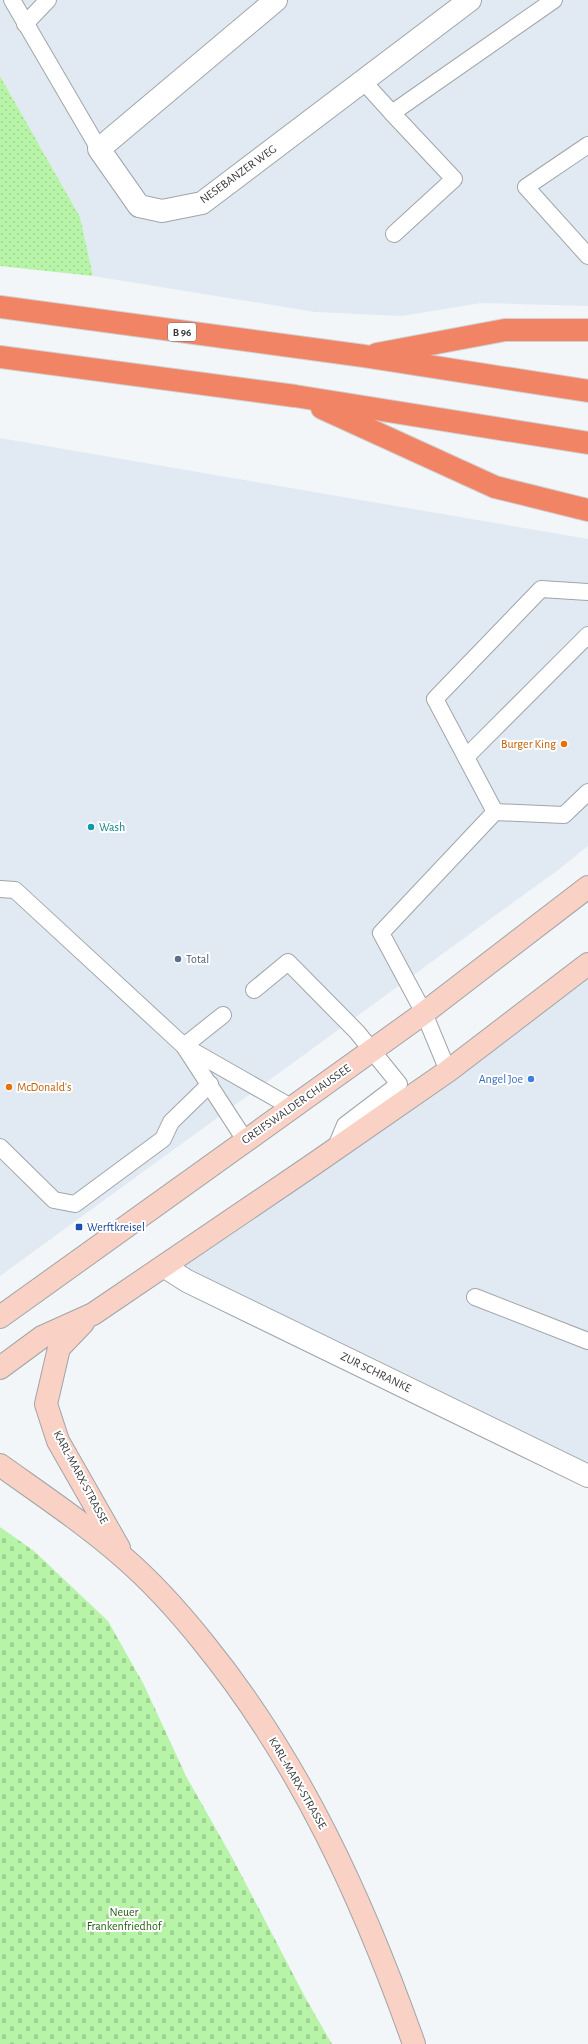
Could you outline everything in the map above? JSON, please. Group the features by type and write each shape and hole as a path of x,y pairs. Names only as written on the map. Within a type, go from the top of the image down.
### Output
{"highway":[{"name":"B 96","path":"0,307 364,356 588,391"},
{"path":"364,356 505,330 588,330"},
{"path":"0,357 295,396 588,443"},
{"path":"295,396 496,487 588,510"}],"main road":[{"name":"GREIFSWALDER CHAUSSEE","path":"0,1317 424,1013 588,887"},
{"path":"0,1368 42,1337 93,1314 165,1267 448,1071 588,964"},
{"name":"KARL-MARX-STRASSE","path":"93,1314 59,1348 46,1404 58,1441 124,1558"},
{"name":"KARL-MARX-STRASSE","path":"0,1465 64,1509 124,1558 187,1622 228,1673 267,1730 303,1789 349,1879 390,1975 414,2044"}],"street":[{"path":"99,149 276,0"},
{"name":"NESEBANZER WEG","path":"99,149 139,206 162,211 202,203 470,0"},
{"name":"ZUR SCHRANKE","path":"165,1267 187,1281 588,1476"}],"lane":[{"path":"12,0 99,149"},
{"path":"26,24 48,0"},
{"path":"392,113 554,0"},
{"path":"362,81 454,179 394,234"},
{"path":"588,145 526,187 588,256"},
{"path":"495,812 435,699 541,589 588,592"},
{"path":"466,757 588,635"},
{"path":"448,1071 424,1013 381,933 495,812 564,815 588,792"},
{"path":"8,889 184,1046 291,1107"},
{"path":"254,990 288,962 372,1050 399,1084 345,1125 335,1149"},
{"path":"184,1046 223,1016"},
{"path":"184,1046 245,1140"},
{"path":"0,1147 54,1200 75,1204 163,1139 171,1122 210,1084"},
{"path":"475,1297 588,1341"}],"shaded area":[{"path":"0,0 588,0 588,306 481,303 402,316 315,312 93,276 80,217 0,76"},
{"path":"0,438 588,539 588,846 562,867 0,1276"},
{"path":"588,964 588,1476 165,1267"}],"green space":[{"path":"0,76 80,217 93,276 0,266"},
{"name":"Neuer Frankenfriedhof","path":"0,1527 34,1551 108,1621 144,1685 186,1776 234,1861 306,1999 332,2044 0,2044"}],"place":[{"name":"Burger King","path":"564,744"},
{"name":"Wash","path":"91,827"},
{"name":"Total","path":"178,959"},
{"name":"Angel Joe","path":"531,1079"},
{"name":"McDonald's","path":"9,1087"},
{"name":"Werftkreisel","path":"79,1227"}]}
